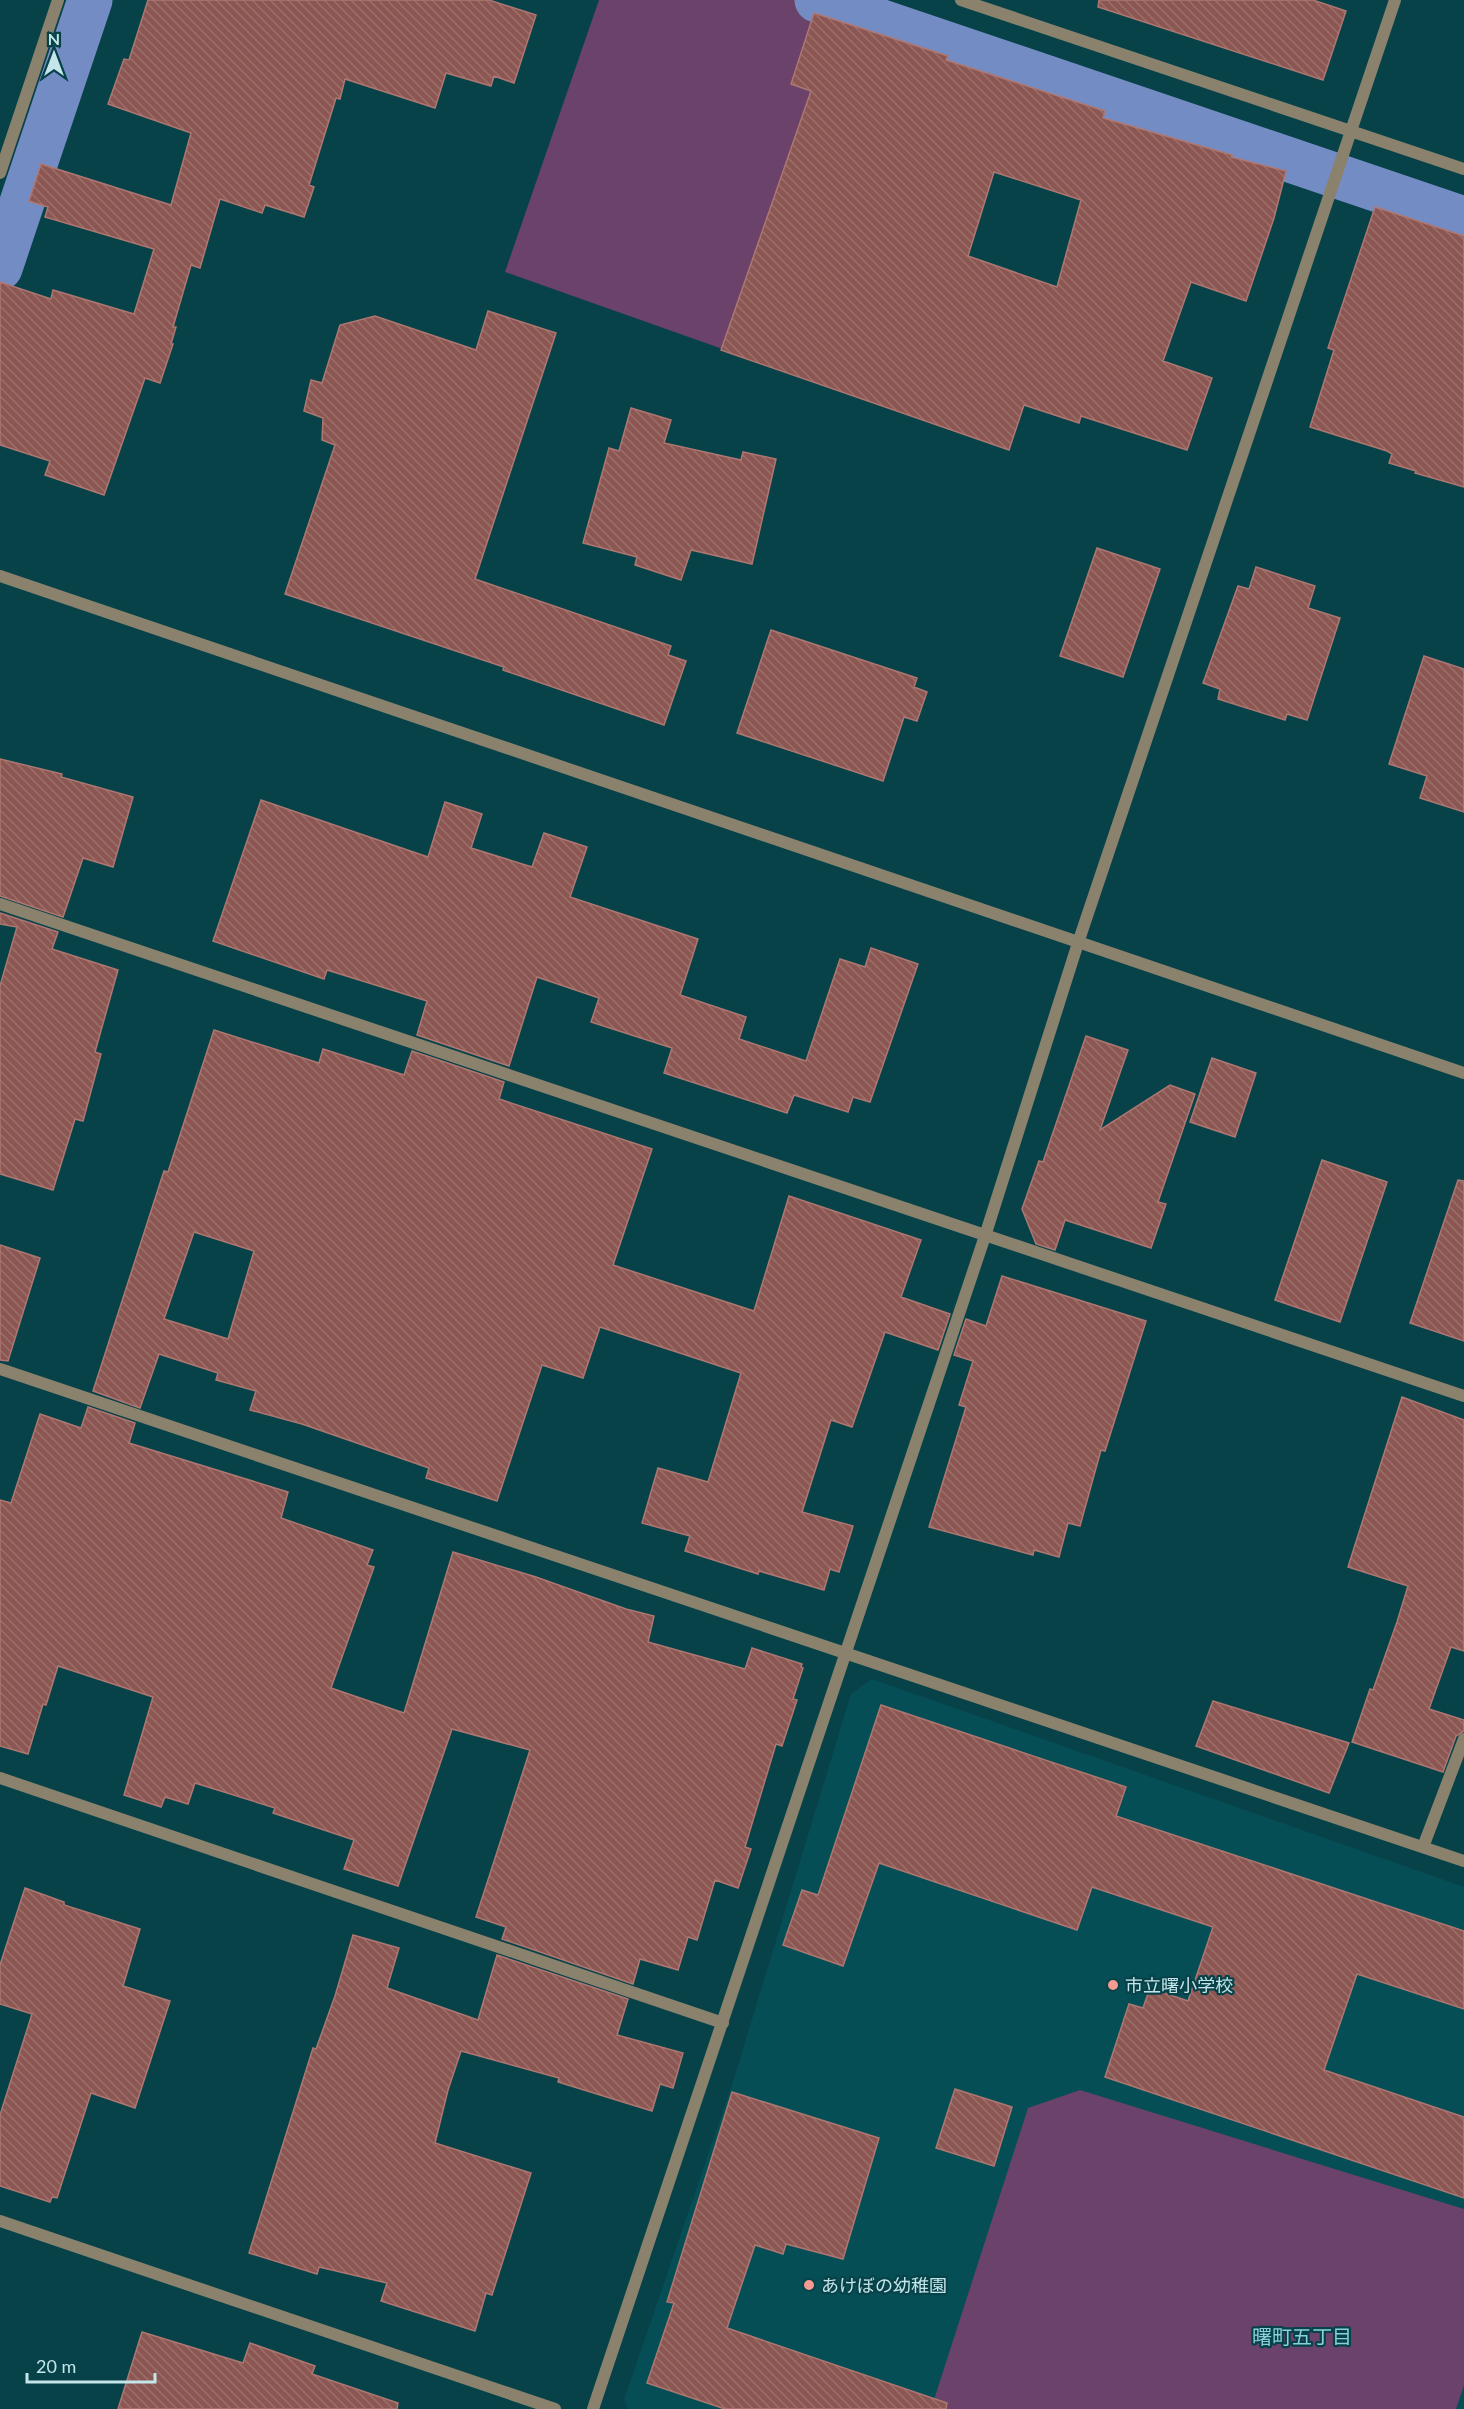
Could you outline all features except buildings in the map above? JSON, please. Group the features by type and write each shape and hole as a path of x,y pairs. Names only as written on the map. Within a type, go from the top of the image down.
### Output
{"street":[{"path":"0,173 58,0"},
{"path":"961,0 1464,169"},
{"path":"592,2409 985,1236 1078,943 1395,0"},
{"path":"0,576 1464,1073"},
{"path":"0,904 1464,1396"},
{"path":"0,1369 1464,1860"},
{"path":"1423,1847 1464,1739"},
{"path":"0,1778 723,2023"},
{"path":"0,2221 555,2409"}],"shaded area":[{"path":"599,0 835,0 867,11 748,358 505,272"},
{"name":"市立曙小学校","path":"872,1679 1464,1887 1464,2409 628,2409 624,2400 733,2082 851,1694"},
{"path":"1080,2090 1464,2209 1464,2385 1456,2409 931,2409 1028,2108"}],"waterway":[{"path":"0,268 90,0"},
{"path":"817,0 1464,219"}],"place":[{"name":"市立曙小学校","path":"1113,1985"},
{"name":"あけぼの幼稚園","path":"809,2285"}],"district":[{"name":"曙町五丁目","path":"1302,2336"}]}
